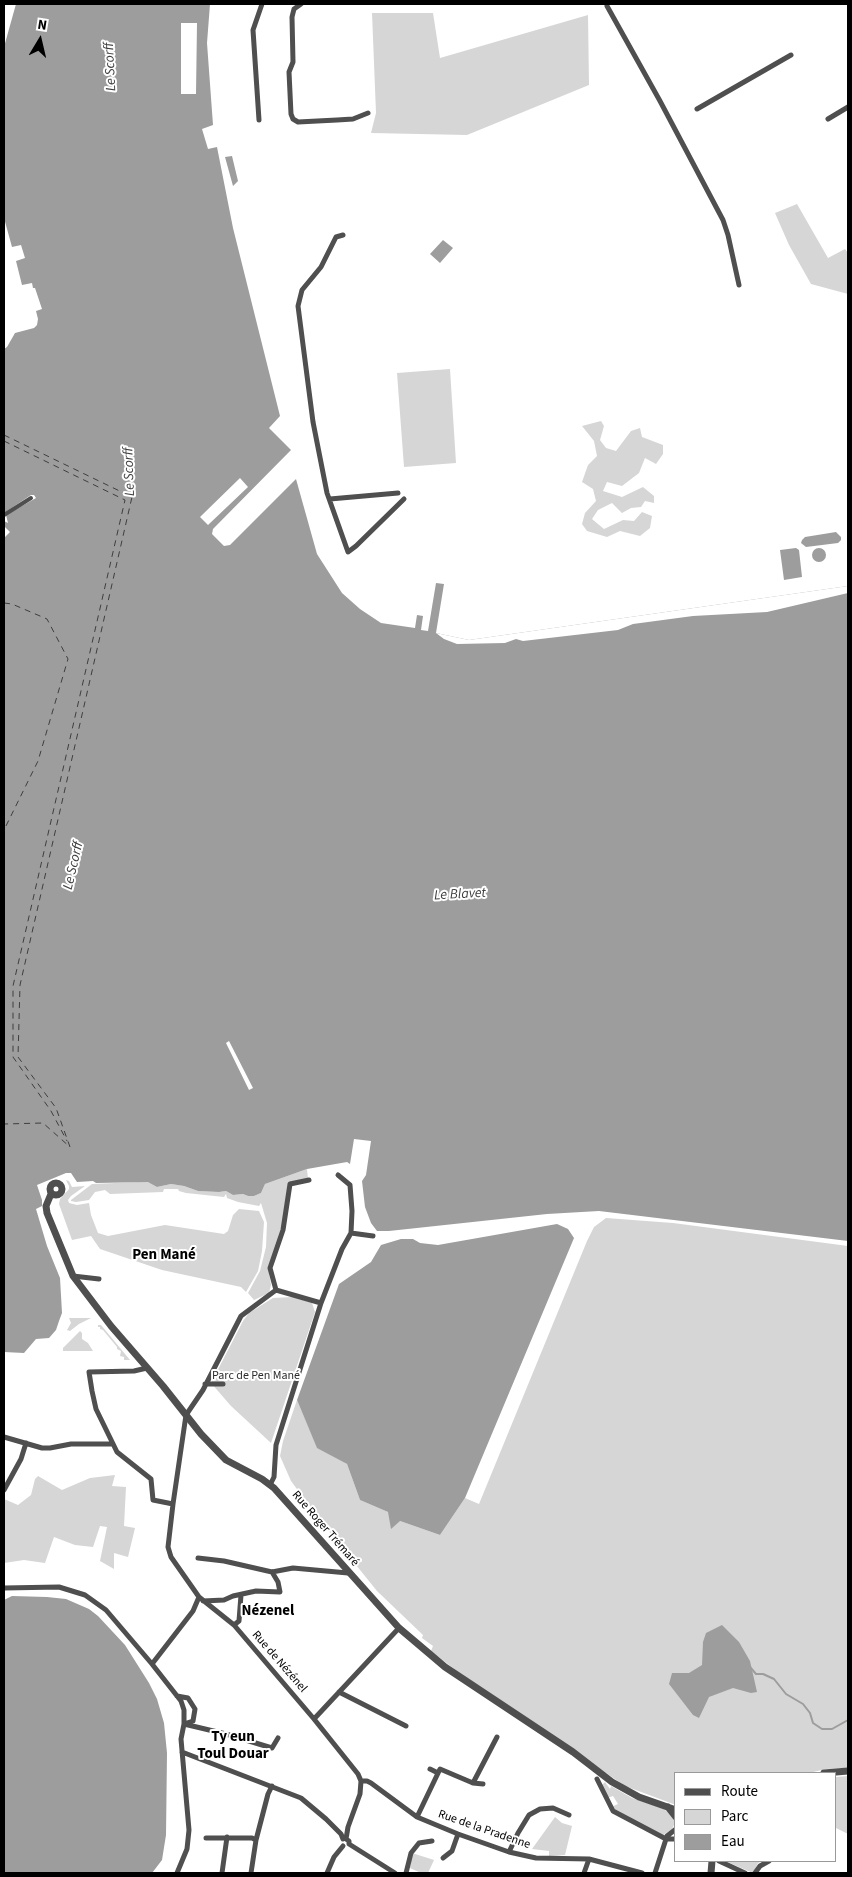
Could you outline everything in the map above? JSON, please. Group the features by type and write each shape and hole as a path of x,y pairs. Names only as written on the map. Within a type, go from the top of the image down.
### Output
{"street":[{"path":"259,120 253,30 262,4"},
{"path":"301,4 294,9 292,17 293,62 289,72 290,114 293,120 298,122 353,119 368,114"},
{"path":"607,6 660,100 722,220 728,235 739,285"},
{"path":"697,109 791,55"},
{"path":"828,119 848,107"},
{"path":"343,235 336,237 321,267 303,288 298,306 313,422 330,499 348,552 404,499"},
{"path":"330,499 398,493"},
{"path":"4,515 31,498"},
{"path":"270,1486 274,1476 276,1445 321,1303 342,1248 351,1232 350,1185 338,1175"},
{"path":"276,1290 270,1268 283,1230 290,1184 309,1180"},
{"name":"Rue Roger Trémaré","path":"51,1194 46,1206 47,1213 73,1276 84,1292 201,1434 226,1460 262,1479 270,1486 399,1628 445,1667 573,1752 612,1782 639,1797 674,1809"},
{"path":"351,1232 373,1236"},
{"path":"73,1276 99,1279"},
{"path":"276,1290 321,1303"},
{"path":"186,1415 205,1384 241,1316 276,1290"},
{"path":"147,1368 134,1371 89,1372 96,1409 117,1452 151,1479 152,1500 172,1504"},
{"path":"205,1384 223,1384"},
{"name":"Rue de Nézénel","path":"186,1415 172,1504 168,1547 171,1557 201,1599 234,1625 348,1760 361,1781"},
{"path":"4,1437 26,1444 50,1448 71,1444 112,1444"},
{"path":"4,1490 26,1444"},
{"path":"198,1558 224,1561 272,1572 293,1568 348,1573"},
{"path":"152,1664 201,1599 224,1600 256,1591 280,1592 278,1582 272,1572"},
{"path":"4,1588 59,1588 85,1595 106,1610 181,1701 184,1710 181,1739 190,1830 187,1849 177,1873"},
{"path":"234,1625 239,1621 241,1595"},
{"path":"314,1719 399,1628"},
{"path":"339,1692 406,1726"},
{"path":"176,1696 188,1698 195,1709 193,1721 184,1724"},
{"path":"184,1724 272,1748 278,1738"},
{"path":"474,1783 497,1737"},
{"path":"182,1752 301,1798 349,1841 349,1844 395,1873"},
{"path":"430,1769 438,1773"},
{"path":"417,1817 440,1769 474,1783 483,1784"},
{"path":"597,1779 613,1811 666,1839 674,1839"},
{"name":"Rue de la Pradenne","path":"361,1781 367,1780 417,1817 509,1852 541,1858 589,1859 642,1873"},
{"path":"328,1873 334,1857 343,1846 342,1842 345,1839 360,1794 361,1781"},
{"path":"252,1873 256,1840 268,1794 272,1786"},
{"path":"668,1807 674,1815"},
{"path":"509,1852 529,1815 540,1809 553,1808 569,1815"},
{"path":"655,1873 666,1839 670,1832 674,1830"},
{"path":"443,1858 452,1851 458,1834"},
{"path":"206,1838 227,1837 256,1840"},
{"path":"222,1873 227,1837"},
{"path":"406,1873 411,1853 419,1842 432,1841"},
{"path":"343,1846 346,1847 349,1844"},
{"path":"584,1873 589,1859"},
{"path":"721,1862 745,1873"},
{"path":"756,1873 760,1866 767,1862"}],"green space":[{"path":"372,13 433,13 440,58 588,15 589,85 467,135 371,133 376,113"},
{"path":"797,204 828,258 845,249 848,253 848,294 811,284 789,245 775,213"},
{"path":"450,369 456,463 404,467 397,373"},
{"path":"601,421 604,426 600,440 606,448 616,451 631,431 640,428 642,437 663,445 663,454 656,464 645,458 639,473 622,486 607,482 603,491 622,497 643,487 654,496 654,503 645,501 641,507 631,508 622,513 612,503 598,510 592,519 604,529 623,520 634,521 642,512 652,516 650,528 640,536 620,531 607,537 587,531 582,524 585,513 596,501 593,489 582,482 588,465 597,456 594,441 582,426"},
{"path":"307,1169 308,1179 288,1183 281,1233 268,1267 271,1285 269,1293 254,1300 248,1293 260,1271 266,1247 267,1223 261,1203 259,1206 227,1198 226,1194 224,1197 186,1193 178,1189 164,1189 163,1192 110,1194 105,1190 95,1192 89,1200 71,1201 92,1184 139,1182 149,1182 157,1187 171,1184 198,1191 226,1191 233,1195 254,1196 261,1193 265,1184"},
{"path":"66,1180 69,1181 72,1187 85,1186 71,1196 68,1200 69,1203 77,1205 89,1203 91,1215 98,1233 108,1236 165,1225 224,1234 228,1231 233,1215 239,1209 259,1211 264,1222 262,1251 258,1271 246,1292 241,1287 162,1270 100,1249 91,1236 72,1240 59,1204 60,1199 69,1189"},
{"path":"606,1218 673,1223 848,1246 848,1768 826,1769 813,1772 674,1772 674,1804 625,1786 457,1671 431,1651 433,1646 422,1638 423,1635 377,1591 291,1481 280,1456 297,1400 317,1447 347,1464 360,1500 388,1512 400,1521 440,1535 465,1498 479,1504 594,1227"},
{"name":"Parc de Pen Mané","path":"293,1297 312,1303 315,1312 271,1443 231,1406 211,1383 249,1313 273,1298"},
{"path":"69,1318 91,1318 70,1331 67,1330 71,1323"},
{"path":"98,1325 101,1325 130,1360 124,1360 124,1357 120,1356 121,1351 117,1349"},
{"path":"80,1331 82,1339 88,1343 93,1351 63,1351 63,1348"},
{"path":"115,1475 112,1486 126,1487 124,1526 135,1528 128,1557 114,1553 114,1569 100,1561 107,1527 100,1526 93,1547 75,1545 54,1537 45,1563 24,1560 4,1563 4,1499 18,1505 31,1495 35,1479 38,1476 62,1490 90,1478"},
{"path":"848,1776 848,1834 837,1828 837,1777"},
{"path":"605,1782 610,1789 611,1786 632,1798 664,1809 674,1818 672,1829 662,1836 611,1807 618,1804 613,1796 607,1798 601,1786"},
{"path":"555,1817 562,1823 572,1826 565,1855 549,1856 549,1851 532,1849"},
{"path":"412,1853 434,1860 428,1873 421,1873 410,1868"},
{"path":"727,1862 760,1862 758,1863 753,1873"}],"water":[{"path":"16,4 210,4 207,43 213,125 202,129 208,149 217,147 233,228 280,416 269,428 291,450 213,529 212,534 224,546 230,545 296,479 317,554 342,593 360,609 381,623 415,628 417,615 423,616 421,630 428,631 436,583 444,584 436,633 469,640 848,586 848,1241 599,1211 547,1214 377,1231 371,1223 365,1207 362,1181 366,1175 371,1141 354,1139 350,1164 347,1162 307,1169 265,1184 261,1193 254,1196 233,1195 226,1191 198,1191 171,1184 157,1187 148,1182 77,1182 71,1173 66,1173 37,1185 42,1206 36,1209 47,1246 60,1278 62,1313 56,1330 49,1338 36,1339 24,1353 4,1352 4,538 10,532 4,526 4,521 8,523 6,515 36,498 34,495 31,495 4,513 4,349 15,333 34,328 37,325 36,311 42,309 32,283 22,285 16,261 25,258 21,245 12,247 4,218 4,47"},
{"path":"232,156 238,181 233,186 225,157"},
{"path":"443,240 453,248 440,263 430,254"},
{"path":"836,532 841,537 838,543 806,547 801,543 805,537"},
{"path":"796,548 799,550 802,577 784,580 780,550"},
{"path":"816,548 822,548 826,555 822,562 816,562 812,558 812,552"},
{"path":"557,1224 568,1229 574,1238 465,1498 440,1535 400,1521 391,1529 388,1512 360,1500 347,1464 317,1448 297,1400 339,1284 371,1262 381,1245 401,1239 413,1239 420,1243 438,1245"},
{"path":"12,1596 66,1599 89,1609 125,1645 149,1683 157,1699 164,1723 167,1753 166,1835 162,1860 152,1873 4,1873 4,1600"},
{"path":"722,1625 739,1642 750,1661 757,1692 751,1693 733,1688 709,1697 699,1718 693,1715 669,1684 672,1673 689,1673 702,1665 703,1642 706,1633"}],"pier":[{"path":"181,23 197,23 196,94 181,94"},
{"path":"240,478 248,487 208,525 200,517"},
{"path":"848,586 848,593 767,612 693,616 633,624 618,630 523,641 516,639 505,643 457,644 444,639 436,633 469,640"},
{"path":"229,1041 253,1088 249,1090 226,1043"}],"waterway":[{"path":"750,1667 756,1674 763,1674 774,1679 786,1694 803,1704 810,1713 813,1723 822,1729 832,1729 848,1720"}],"ferry route":[{"path":"4,435 132,497 20,985 18,1057 56,1108 70,1147 43,1123 4,1124"},
{"path":"4,441 125,500 13,986 13,1057 51,1111 67,1141"},
{"path":"4,603 12,604 47,619 68,659 38,761 4,830"}],"district":[{"name":"Pen Mané","path":"164,1256"},
{"name":"Nézenel","path":"268,1612"},
{"name":"Ty eun Toul Douar","path":"233,1746"}],"water label":[{"name":"Le Scorff","path":"111,67"},
{"name":"Le Scorff","path":"130,472"},
{"name":"Le Scorff","path":"74,866"},
{"name":"Le Blavet","path":"460,895"}]}
